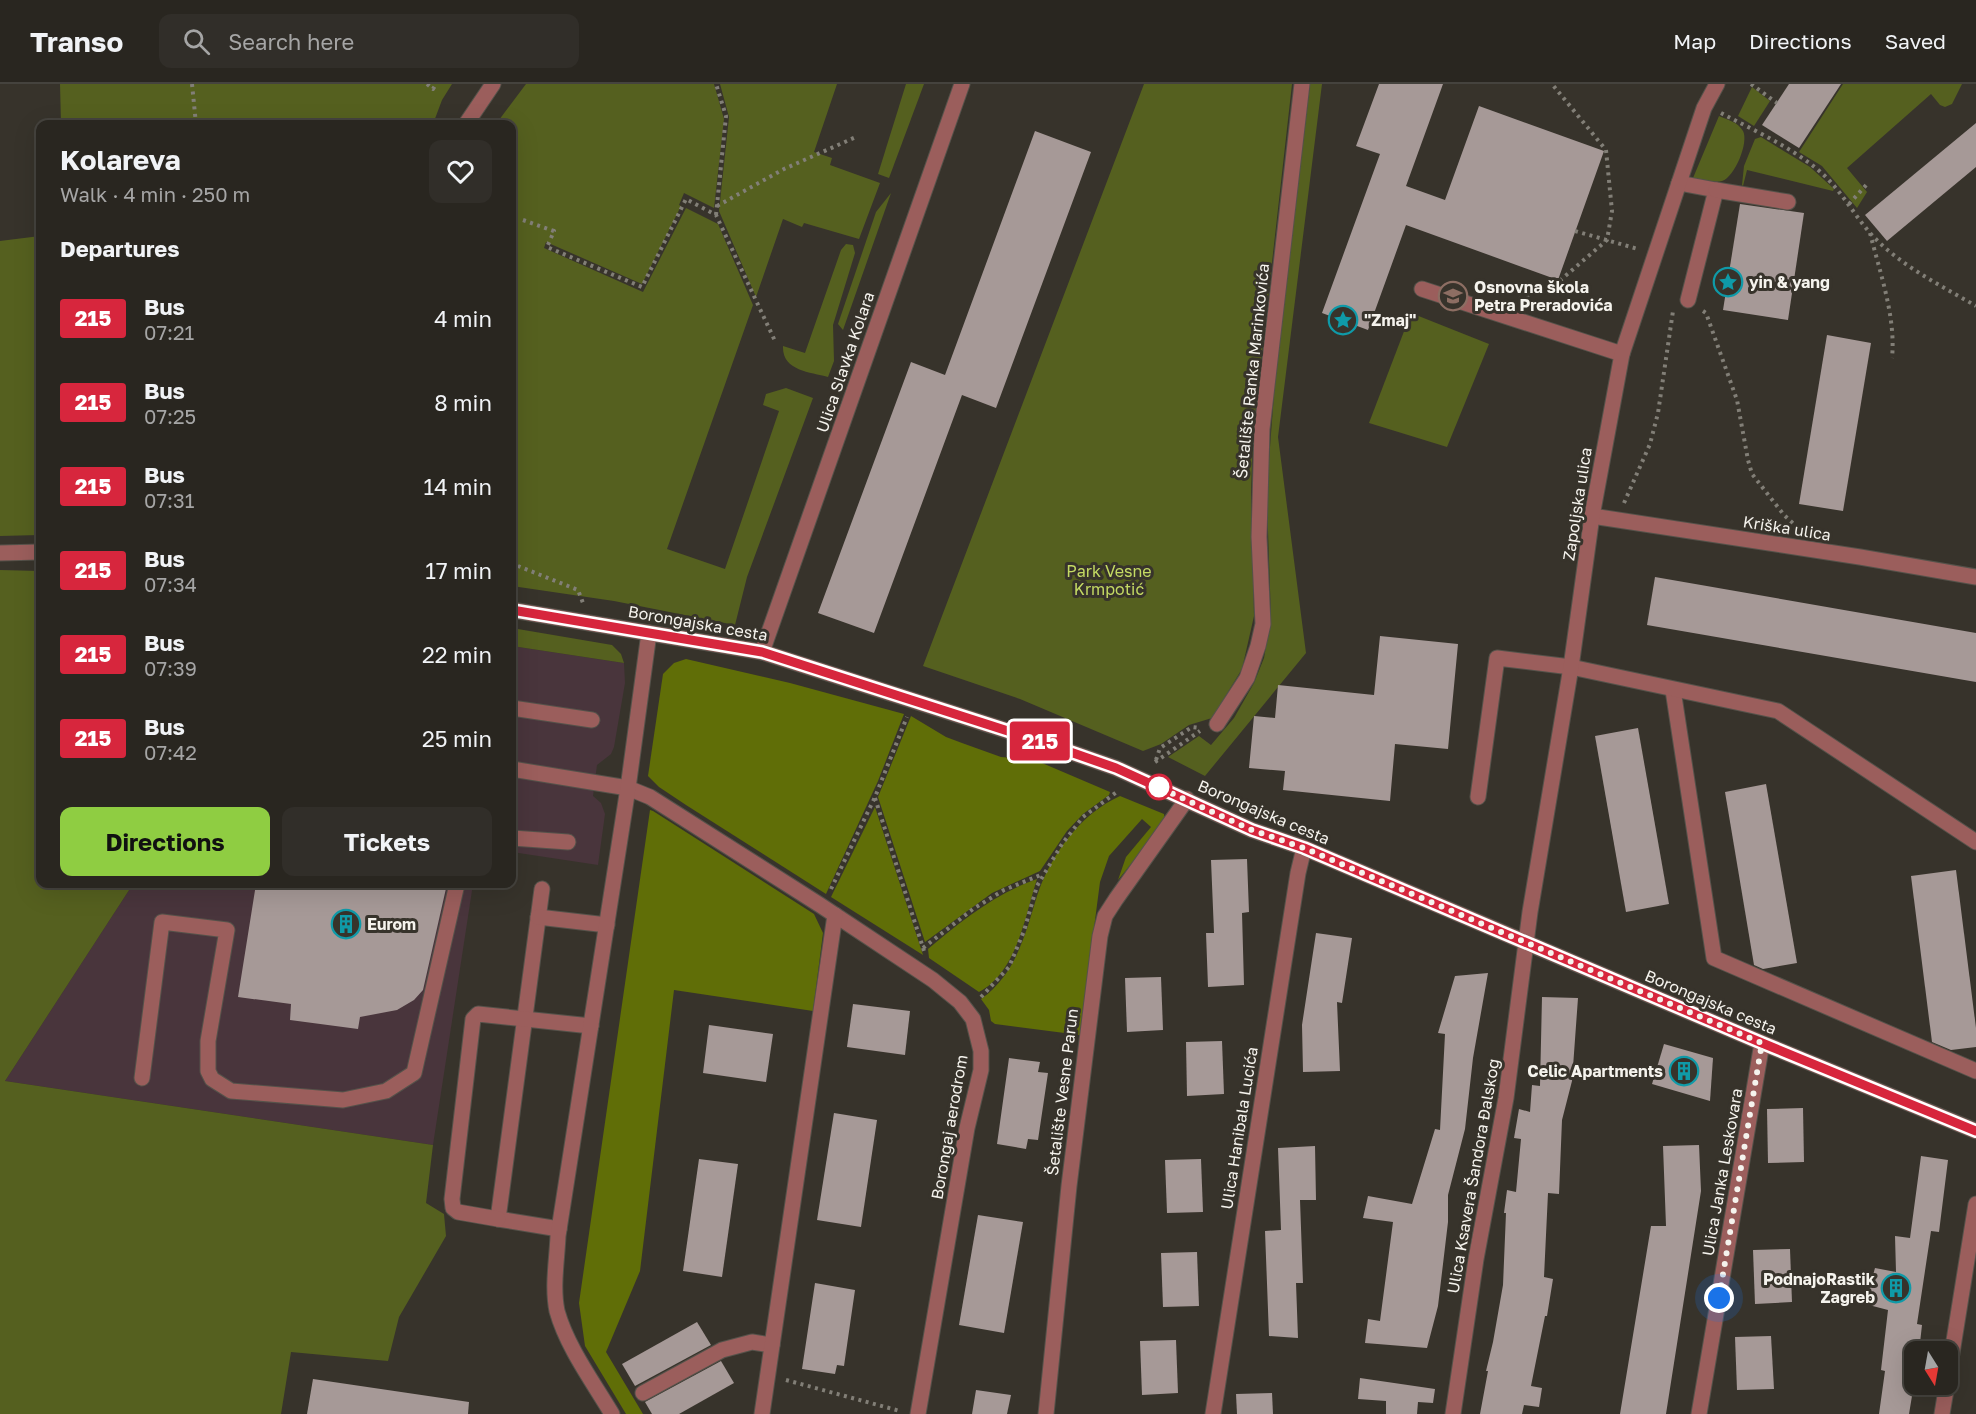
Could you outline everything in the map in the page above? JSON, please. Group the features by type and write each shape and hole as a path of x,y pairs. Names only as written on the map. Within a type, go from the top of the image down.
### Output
{"street":[{"path":"469,120 493,84"},
{"name":"Ulica Slavka Kolara","path":"762,652 962,84"},
{"name":"Šetalište Ranka Marinkovića","path":"1212,726 1247,678 1263,624 1259,537 1262,429 1302,84"},
{"path":"1698,84 1715,87"},
{"name":"Zapoljska ulica","path":"1527,944 1530,912 1571,667 1592,516 1622,354 1704,108 1715,87"},
{"path":"1679,183 1788,202"},
{"path":"1688,300 1716,190"},
{"path":"1422,289 1622,354"},
{"name":"Kriška ulica","path":"1592,516 1976,577"},
{"path":"0,553 36,552"},
{"name":"Borongajska cesta","path":"516,611 762,652 1046,743 1116,768 1252,830 1304,848 1762,1043 1976,1131"},
{"path":"612,1414 572,1345 557,1310 555,1284 559,1229 628,788 649,633"},
{"path":"1478,796 1497,658 1571,667 1778,711 1976,842"},
{"path":"1673,690 1714,958 1976,1071"},
{"path":"516,709 592,720"},
{"name":"Borongaj aerodrom","path":"516,770 628,788 650,797 933,980 960,1002 973,1019 981,1051 981,1070 967,1128 918,1414"},
{"name":"Šetalište Vesne Parun","path":"1046,1414 1069,1186 1100,936 1105,916 1186,800"},
{"path":"516,838 568,842"},
{"name":"Ulica Hanibala Lucića","path":"1213,1414 1298,873 1304,848"},
{"path":"142,1078 162,922 227,930 208,1041 208,1071 212,1079 231,1091 343,1100 386,1091 414,1073 456,888"},
{"path":"498,1219 542,889"},
{"path":"762,1414 835,915"},
{"path":"538,917 607,925"},
{"name":"Ulica Ksavera Šandora Đalskog","path":"1453,1414 1476,1259 1506,1098 1527,944"},
{"path":"559,1229 458,1212 453,1208 452,1199 473,1019 478,1014 591,1026"},
{"name":"Ulica Janka Leskovara","path":"1699,1414 1762,1043"},
{"path":"1954,1341 1976,1204"},
{"path":"642,1393 722,1350 752,1342 772,1345"},
{"path":"1942,1414 1945,1395"}],"path":[{"path":"192,84 196,120"},
{"path":"427,84 433,89 436,84"},
{"path":"716,84 726,116 716,215 775,341"},
{"path":"1491,311 1556,284 1607,240 1612,211 1606,150 1552,84"},
{"path":"1751,84 1777,103"},
{"path":"1721,113 1794,153 1818,170 1849,204 1870,232 1916,270 1976,306"},
{"path":"717,206 784,169 856,138"},
{"path":"1849,204 1868,183"},
{"path":"523,220 554,231 547,247 642,287 684,198 716,215"},
{"path":"1575,231 1639,249"},
{"path":"1870,232 1889,315 1893,343 1892,358"},
{"path":"1617,520 1650,444 1658,413 1673,309 1688,300 1706,313 1737,400 1752,474 1784,515 1806,535 1815,550"},
{"path":"516,564 578,590 583,603 582,622"},
{"path":"820,905 828,895 875,797 910,711"},
{"path":"1195,733 1155,762 1160,748 1192,727 1212,726"},
{"path":"968,1012 1009,967 1024,931 1037,886 1062,843 1083,817 1118,791"},
{"path":"875,797 933,980"},
{"path":"923,948 966,914 1004,890 1044,874"},
{"path":"768,1376 909,1414"}],"shaded area":[{"path":"516,647 624,663 625,683 614,747 611,754 597,765 593,796 601,803 605,814 598,865 516,853"},
{"path":"130,888 472,888 433,1145 5,1081"}],"green space":[{"path":"60,84 452,84 442,100 434,120 61,120"},
{"path":"526,84 714,84 724,119 714,208 684,193 679,205 681,206 642,284 546,242 544,248 643,292 686,208 718,224 753,305 667,549 725,569 779,411 763,405 766,394 786,388 813,398 747,577 735,625 614,601 516,587 516,120 499,120"},
{"path":"720,84 837,84 814,152 832,158 830,165 880,183 859,239 804,223 802,227 783,219 756,297 719,211 729,117"},
{"path":"906,84 924,84 889,178 878,174"},
{"name":"Park Vesne Krmpotić","path":"1144,84 1292,84 1253,432 1251,494 1254,616 1242,669 1212,718 1189,725 1161,744 1143,751 1020,699 923,666"},
{"path":"1310,84 1322,84 1278,437 1306,653 1205,776 1168,757 1199,736 1211,745 1234,718 1254,683 1264,658 1271,618 1267,502 1269,460 1275,381"},
{"path":"1843,84 1962,84 1952,104 1945,107 1940,105 1931,94 1847,168 1867,192 1857,208 1822,166 1799,152"},
{"path":"1752,87 1770,101 1754,126 1738,116"},
{"path":"1719,116 1736,123 1743,131 1744,143 1740,159 1732,173 1722,181 1693,178"},
{"path":"1761,137 1810,167 1834,189 1833,191 1747,170 1743,186 1744,166 1755,139"},
{"path":"891,193 843,330 838,324 876,212"},
{"path":"36,236 36,535 0,536 0,241"},
{"path":"846,244 853,245 855,253 833,325 834,361 828,377 806,372 792,365 787,361 783,346 805,353 841,250"},
{"path":"1411,313 1489,344 1447,447 1369,423"},
{"path":"0,570 36,571 36,888 130,888 5,1081 433,1145 426,1203 444,1214 446,1236 399,1317 388,1361 291,1352 281,1414 0,1414"},
{"path":"516,629 612,645 621,654 624,663 516,647"},
{"path":"686,659 790,683 904,714 878,781 826,894 686,805 659,787 648,776 663,674 674,663"},
{"path":"911,716 946,737 1001,757 1035,760 1110,792 1083,814 1067,831 1040,871 992,893 925,942 878,797"},
{"path":"1120,796 1164,814 1165,822 1118,880 1126,857 1151,827 1142,819 1109,856 1100,882 1080,1035 995,1024 991,1021 989,1010 981,999 1003,978 1018,953 1037,896 1050,866 1068,838 1080,825 1105,804"},
{"path":"875,807 923,955 831,897"},
{"path":"650,810 814,914 823,933 813,1011 674,990 640,1271 606,1352 643,1414 626,1414 585,1346 579,1303"},
{"path":"1037,879 1018,942 1011,957 992,983 979,992 929,958 928,949 966,918 1007,892"}],"building":[{"path":"1379,84 1443,84 1406,186 1445,200 1479,106 1604,151 1558,280 1406,225 1368,330 1322,313 1380,154 1356,146"},
{"path":"1789,84 1841,84 1799,148 1762,125"},
{"path":"1976,123 1976,167 1887,241 1865,215"},
{"path":"1035,131 1091,152 996,408 962,395 874,633 818,613 911,362 945,375"},
{"path":"1740,204 1804,213 1788,320 1723,310"},
{"path":"1827,335 1871,343 1843,511 1799,504"},
{"path":"1655,577 1976,633 1976,682 1647,625"},
{"path":"1380,636 1458,644 1448,749 1395,744 1390,801 1283,790 1285,771 1249,768 1254,716 1275,718 1278,685 1374,695"},
{"path":"1638,728 1669,904 1626,912 1595,736"},
{"path":"1766,784 1797,963 1763,969 1754,965 1725,792"},
{"path":"1247,859 1249,912 1242,913 1244,985 1208,987 1206,933 1214,933 1211,860"},
{"path":"1956,870 1976,1028 1976,1047 1951,1050 1932,1042 1911,876"},
{"name":"Eurom","path":"255,888 446,888 423,990 414,1000 397,1010 360,1017 358,1029 290,1020 291,1004 238,997"},
{"path":"1316,933 1352,938 1342,1003 1337,1002 1340,1071 1303,1072 1302,1025"},
{"path":"1488,973 1473,1058 1465,1129 1448,1195 1448,1222 1438,1306 1427,1348 1365,1343 1368,1319 1380,1321 1393,1222 1363,1218 1368,1196 1412,1204 1435,1129 1440,1130 1445,1034 1438,1033 1455,976"},
{"path":"1161,977 1163,1030 1127,1032 1125,978"},
{"path":"1542,997 1578,998 1572,1081 1562,1120 1559,1194 1548,1193 1544,1277 1553,1279 1531,1386 1542,1388 1539,1407 1524,1405 1522,1414 1480,1414 1503,1285 1506,1213 1504,1213 1507,1190 1516,1192 1521,1139 1514,1138 1519,1109 1530,1112 1532,1085 1540,1086"},
{"path":"853,1004 910,1011 905,1055 847,1047"},
{"path":"709,1025 773,1034 766,1082 703,1073"},
{"path":"1222,1041 1224,1094 1187,1096 1186,1042"},
{"name":"Celic Apartments","path":"1664,1044 1713,1058 1710,1101 1652,1084"},
{"path":"1009,1058 1040,1062 1038,1072 1048,1073 1038,1140 1028,1139 1026,1149 997,1144"},
{"path":"1803,1108 1804,1162 1768,1163 1767,1109"},
{"path":"834,1113 877,1120 861,1227 817,1220"},
{"path":"1699,1145 1701,1191 1666,1414 1620,1414 1651,1226 1666,1226 1663,1146"},
{"path":"1315,1146 1316,1200 1300,1200 1303,1283 1296,1283 1298,1338 1269,1336 1265,1231 1281,1230 1278,1148"},
{"path":"1921,1156 1948,1160 1939,1232 1931,1231 1917,1324 1922,1325 1920,1341 1904,1341 1904,1395 1912,1395 1909,1414 1879,1414 1885,1371 1881,1370 1888,1310 1865,1304 1875,1268 1896,1272 1895,1236 1910,1238"},
{"path":"699,1159 738,1164 722,1277 683,1271"},
{"path":"1201,1159 1203,1212 1167,1213 1165,1160"},
{"path":"978,1215 1023,1222 1004,1333 959,1325"},
{"path":"1790,1249 1792,1302 1755,1304 1753,1250"},
{"path":"1197,1252 1199,1306 1163,1307 1161,1253"},
{"path":"815,1283 855,1290 844,1366 837,1365 835,1374 802,1369"},
{"path":"697,1322 711,1345 635,1386 622,1364"},
{"path":"1771,1336 1774,1389 1737,1390 1735,1337"},
{"path":"1176,1340 1178,1393 1142,1395 1140,1341"},
{"path":"721,1361 734,1383 679,1414 652,1414 645,1402"},
{"path":"1360,1378 1435,1389 1433,1403 1418,1402 1417,1414 1386,1414 1386,1401 1358,1399"},
{"path":"313,1379 469,1402 468,1414 307,1414"},
{"path":"976,1390 1011,1395 1007,1414 972,1414"},
{"path":"1272,1393 1273,1414 1237,1414 1236,1394"}],"bus line":[{"name":"215","path":"516,611 762,652 1116,768 1252,830 1304,848 1762,1043 1976,1131"}],"place":[{"name":"yin & yang","path":"1728,282"},
{"name":"Osnovna škola Petra Preradovića","path":"1453,296"},
{"name":"\"Zmaj\"","path":"1343,320"},
{"name":"Eurom","path":"346,924"},
{"name":"Celic Apartments","path":"1684,1071"},
{"name":"PodnajoRastik Zagreb","path":"1896,1288"}],"route":[{"path":"1159,787 1156,786 1252,830 1304,848 1762,1043 1719,1298"}]}
